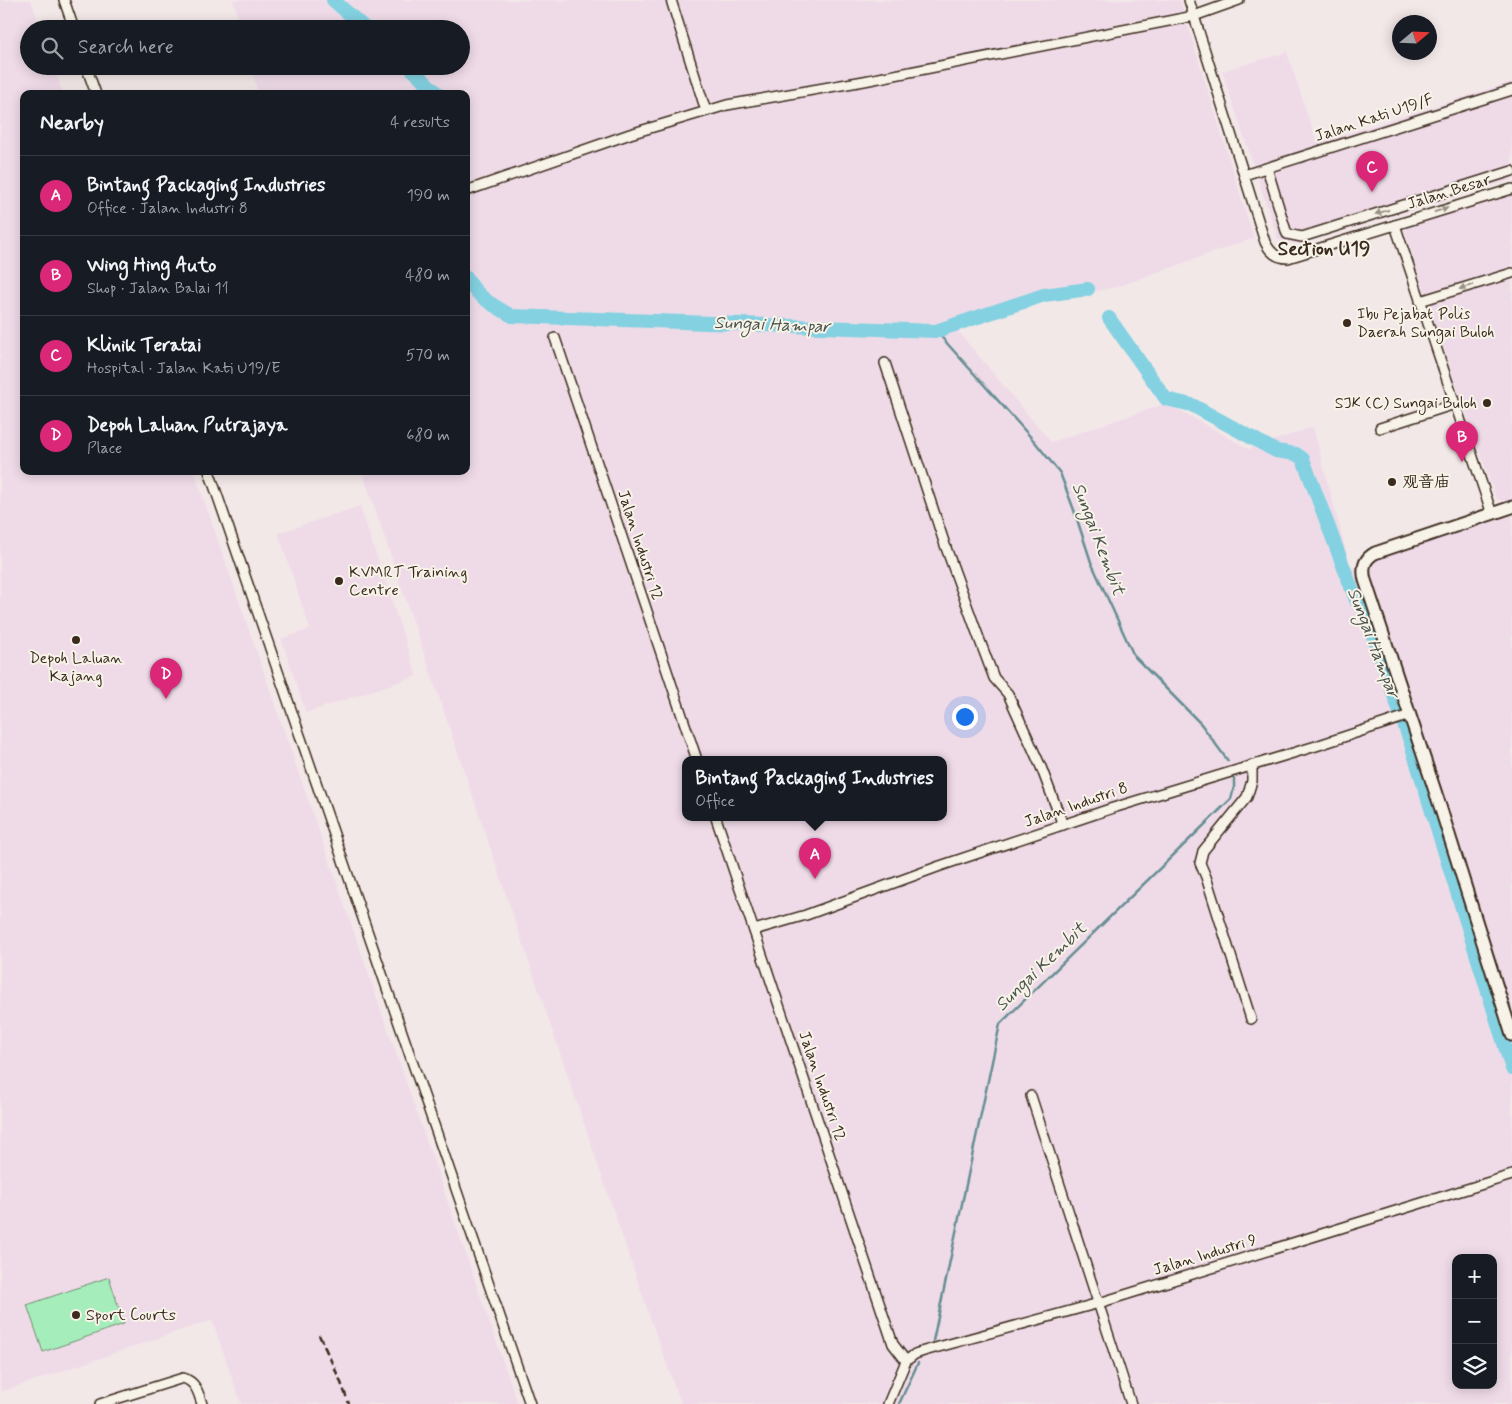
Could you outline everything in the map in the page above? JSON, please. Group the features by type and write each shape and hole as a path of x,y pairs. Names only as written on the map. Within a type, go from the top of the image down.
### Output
{"street":[{"path":"64,0 71,20"},
{"path":"671,0 706,111"},
{"path":"1189,0 1244,175"},
{"path":"470,190 630,134 727,105 864,81 1194,16 1239,0"},
{"path":"89,75 95,90"},
{"name":"Jalan Kati U19/F","path":"1244,175 1512,90"},
{"path":"1267,168 1287,234 1302,237 1512,170"},
{"name":"Jalan Besar","path":"1244,175 1268,249 1275,255 1288,258 1512,189"},
{"path":"1395,225 1492,514"},
{"path":"1420,302 1512,272"},
{"name":"Jalan Industri 12","path":"555,338 696,756"},
{"path":"885,364 945,545 994,678 1008,694 1034,750 1063,825"},
{"path":"1380,428 1455,404"},
{"path":"210,475 530,1404"},
{"path":"1512,507 1380,551 1371,555 1365,562 1364,570 1365,580 1512,1035"},
{"name":"Jalan Industri 8","path":"754,930 806,915 940,866 1113,808 1408,715"},
{"path":"1251,1019 1200,863 1203,851 1247,797 1252,781 1252,765"},
{"name":"Jalan Industri 12","path":"717,821 893,1344 906,1361"},
{"path":"1031,1096 1131,1404"},
{"name":"Jalan Industri 9","path":"906,1361 915,1354 924,1351 1099,1303 1512,1175"},
{"path":"888,1404 906,1361"},
{"path":"100,1404 182,1378 188,1380 197,1388 202,1404"}],"shaded area":[{"path":"0,0 31,0 38,20 20,20 20,75 57,75 62,90 20,90 20,475 195,475 518,1404 241,1404 212,1320 1,1392"},
{"path":"233,0 1180,0 1254,238 1117,287 1041,302 957,330 1051,442 1167,403 1249,449 1313,427 1351,569 1512,513 1512,1404 681,1404 363,475 470,475 470,90 257,90 253,75 470,75 470,20 239,20"},
{"path":"1287,52 1317,143 1512,82 1512,180 1299,244 1278,240 1222,71"},
{"path":"1512,195 1512,500 1506,502 1496,499 1429,307 1404,228"},
{"name":"KVMRT Training Centre","path":"360,506 417,676 306,713 281,639 310,629 278,533"}],"green space":[{"name":"Sport Courts","path":"109,1277 124,1324 43,1352 27,1305"}],"waterway":[{"name":"Sungai Hampar","path":"333,0 356,20"},
{"name":"Sungai Hampar","path":"418,75 434,90"},
{"name":"Sungai Hampar","path":"470,283 475,290 491,304 512,316 936,331 1044,295 1088,289"},
{"name":"Sungai Hampar","path":"1109,318 1166,399 1192,405 1276,451 1296,454 1303,459 1356,600 1364,610 1411,744 1512,1069"},
{"name":"Sungai Kembit","path":"936,331 1035,442 1060,473 1091,562 1134,656 1201,724 1228,761"},
{"name":"Sungai Kembit","path":"933,1341 1000,1024 1231,799 1234,779"},
{"name":"Sungai Kembit","path":"899,1404 918,1363"}],"railway":[{"path":"319,1335 349,1404"}],"place":[{"name":"Klinik Teratai","path":"1372,192"},
{"name":"Ibu Pejabat Polis Daerah Sungai Buloh","path":"1347,323"},
{"name":"SJK (C) Sungai Buloh","path":"1487,403"},
{"name":"Wing Hing Auto","path":"1462,462"},
{"name":"观音庙","path":"1392,482"},
{"name":"KVMRT Training Centre","path":"339,581"},
{"name":"Depoh Laluan Kajang","path":"76,640"},
{"name":"Depoh Laluan Putrajaya","path":"166,699"},
{"name":"Bintang Packaging Industries","path":"815,879"},
{"name":"Sport Courts","path":"76,1315"}],"district":[{"name":"Section U19","path":"1324,249"}]}
